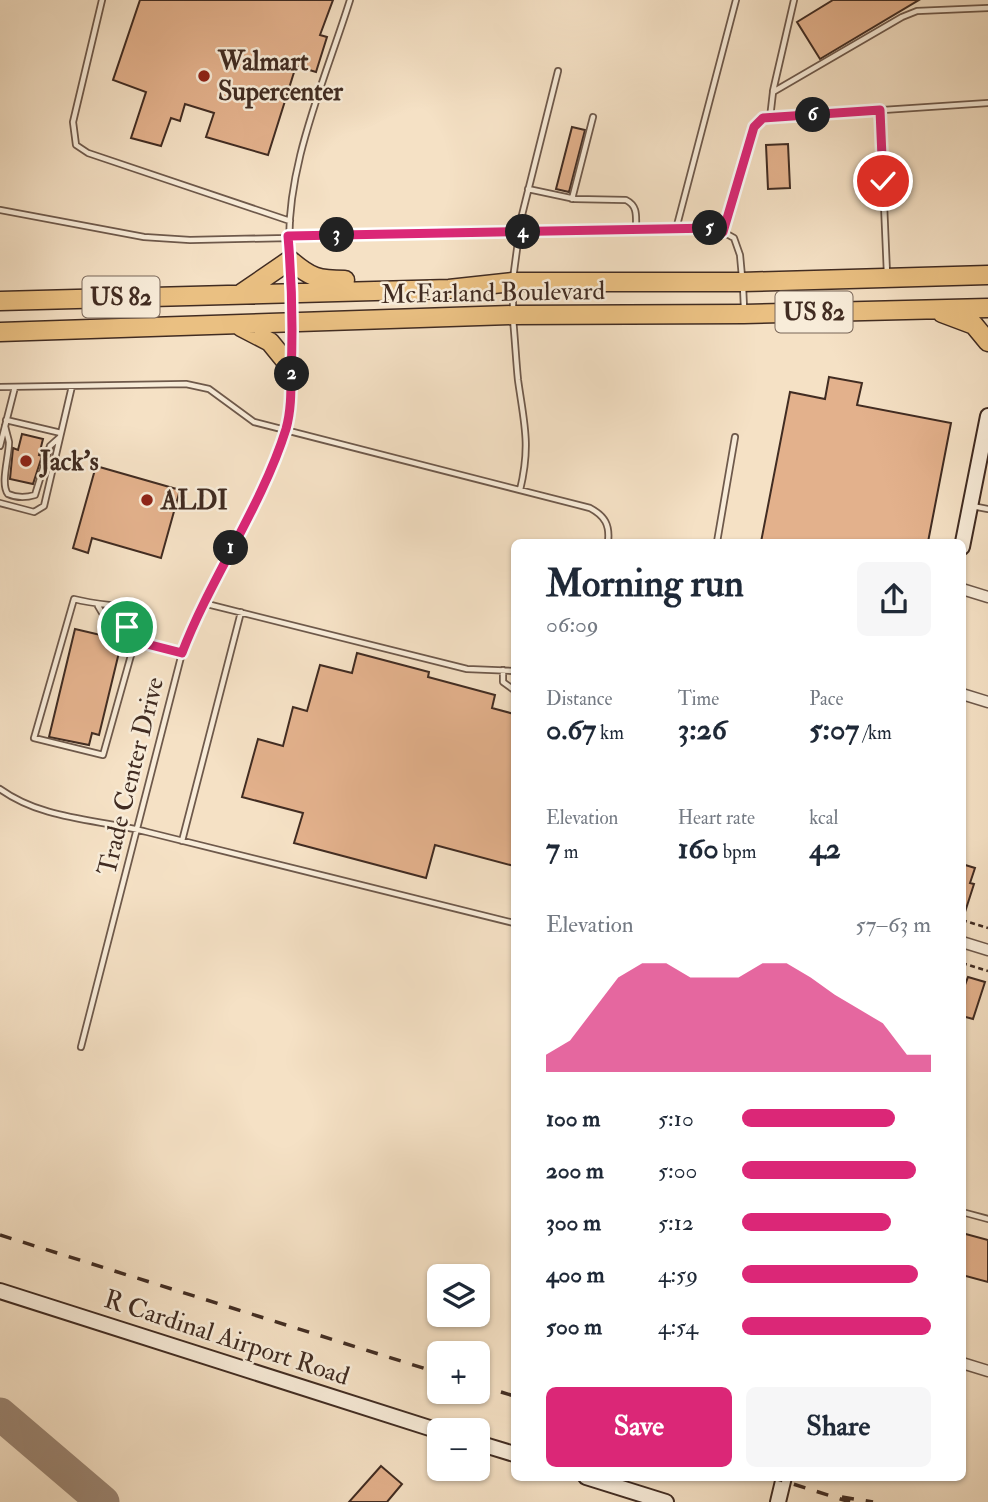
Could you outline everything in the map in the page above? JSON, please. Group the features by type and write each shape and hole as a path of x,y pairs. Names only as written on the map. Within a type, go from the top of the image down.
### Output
{"highway":[{"path":"242,293 290,260 308,276 323,280 419,280 449,289"},
{"name":"McFarland Boulevard","path":"0,301 449,289 512,282 743,282 988,275"},
{"name":"McFarland Boulevard","path":"0,332 513,315 744,314 988,308"},
{"path":"925,309 968,323 988,342"},
{"path":"238,325 270,342 292,369"}],"main road":[{"path":"964,539 988,416"},
{"name":"R Cardinal Airport Road","path":"0,1291 427,1427"},
{"path":"490,1447 511,1453"},
{"path":"599,1481 666,1502"},
{"path":"778,1502 783,1481"}],"street":[{"path":"966,590 988,597"},
{"path":"966,695 988,702"},
{"path":"966,943 988,950"},
{"path":"966,1364 988,1371"}],"lane":[{"path":"102,0 73,122 76,145 88,153 290,221"},
{"name":"Trade Center Drive","path":"80,1047 139,830 182,653 203,603 259,492 286,430 290,411 293,323 288,236 295,175 350,0"},
{"path":"676,229 736,0"},
{"path":"770,118 773,92 794,0"},
{"path":"773,92 917,11 988,8"},
{"path":"520,490 526,465 527,432 518,380 512,282 528,189 558,71"},
{"path":"723,232 754,127 763,118 988,103"},
{"path":"880,110 887,278"},
{"path":"572,199 593,117"},
{"path":"528,189 572,199 626,200 632,203 636,210 636,228"},
{"path":"0,210 144,237 190,240 714,228 734,238 740,255 744,314"},
{"path":"0,387 186,384 209,389 254,422 590,508 600,514 607,523 608,539"},
{"path":"0,503 34,512 44,506 72,386"},
{"path":"0,446 15,387"},
{"path":"6,423 60,435"},
{"path":"6,423 9,443 0,485 4,492 14,496 26,498 35,495 50,446 60,435"},
{"path":"718,539 735,437"},
{"path":"971,505 988,509"},
{"path":"74,599 99,606 115,604 142,610 137,630 103,755 34,738 74,599"},
{"path":"203,603 467,669 511,671"},
{"path":"99,606 108,623"},
{"path":"182,841 241,612"},
{"path":"127,627 137,630"},
{"path":"135,641 182,653"},
{"path":"503,670 503,682 511,688"},
{"path":"0,789 24,805 139,830 511,922"},
{"path":"966,1213 988,1219"}],"path":[{"path":"966,921 988,928"},
{"path":"966,964 988,971"}],"building":[{"name":"Walmart Supercenter","path":"140,0 333,0 320,35 327,37 316,72 296,66 268,155 206,137 214,113 185,104 180,121 171,118 161,146 131,138 146,92 113,80"},
{"path":"833,0 919,0 820,59 797,22"},
{"path":"572,127 585,130 569,192 556,189"},
{"path":"788,144 790,188 768,189 766,145"},
{"path":"829,377 862,383 857,405 951,423 929,539 762,539 790,392 825,399"},
{"name":"Jack's","path":"22,434 43,439 39,455 42,456 33,484 10,479 13,448 18,450"},
{"path":"96,466 180,490 161,558 92,538 88,553 73,548"},
{"path":"75,629 122,640 99,735 92,733 89,745 49,737"},
{"path":"357,653 429,672 428,677 495,695 492,708 511,713 511,865 435,845 426,878 294,843 303,813 242,797 258,739 283,746 293,707 307,711 320,665 352,673"},
{"path":"966,865 975,868 970,883 974,884 966,909"},
{"path":"968,977 985,982 973,1019 966,1017"},
{"path":"966,1234 988,1240 988,1282 966,1276"},
{"path":"381,1466 402,1484 387,1502 349,1502"}],"taxiway":[{"path":"0,1414 103,1502"}],"railway":[{"path":"0,1235 427,1369"},
{"path":"490,1389 511,1395"},
{"path":"784,1481 850,1502"},
{"path":"842,1497 873,1502"}],"place":[{"name":"Walmart Supercenter","path":"204,76"},
{"name":"Jack's","path":"26,461"},
{"name":"ALDI","path":"147,500"}],"route":[{"path":"127,627 137,630 135,641 182,653 195,619 259,492 286,430 290,411 293,323 288,236 519,233 616,228 716,228 723,232 754,127 763,118 880,110 883,181"}]}
